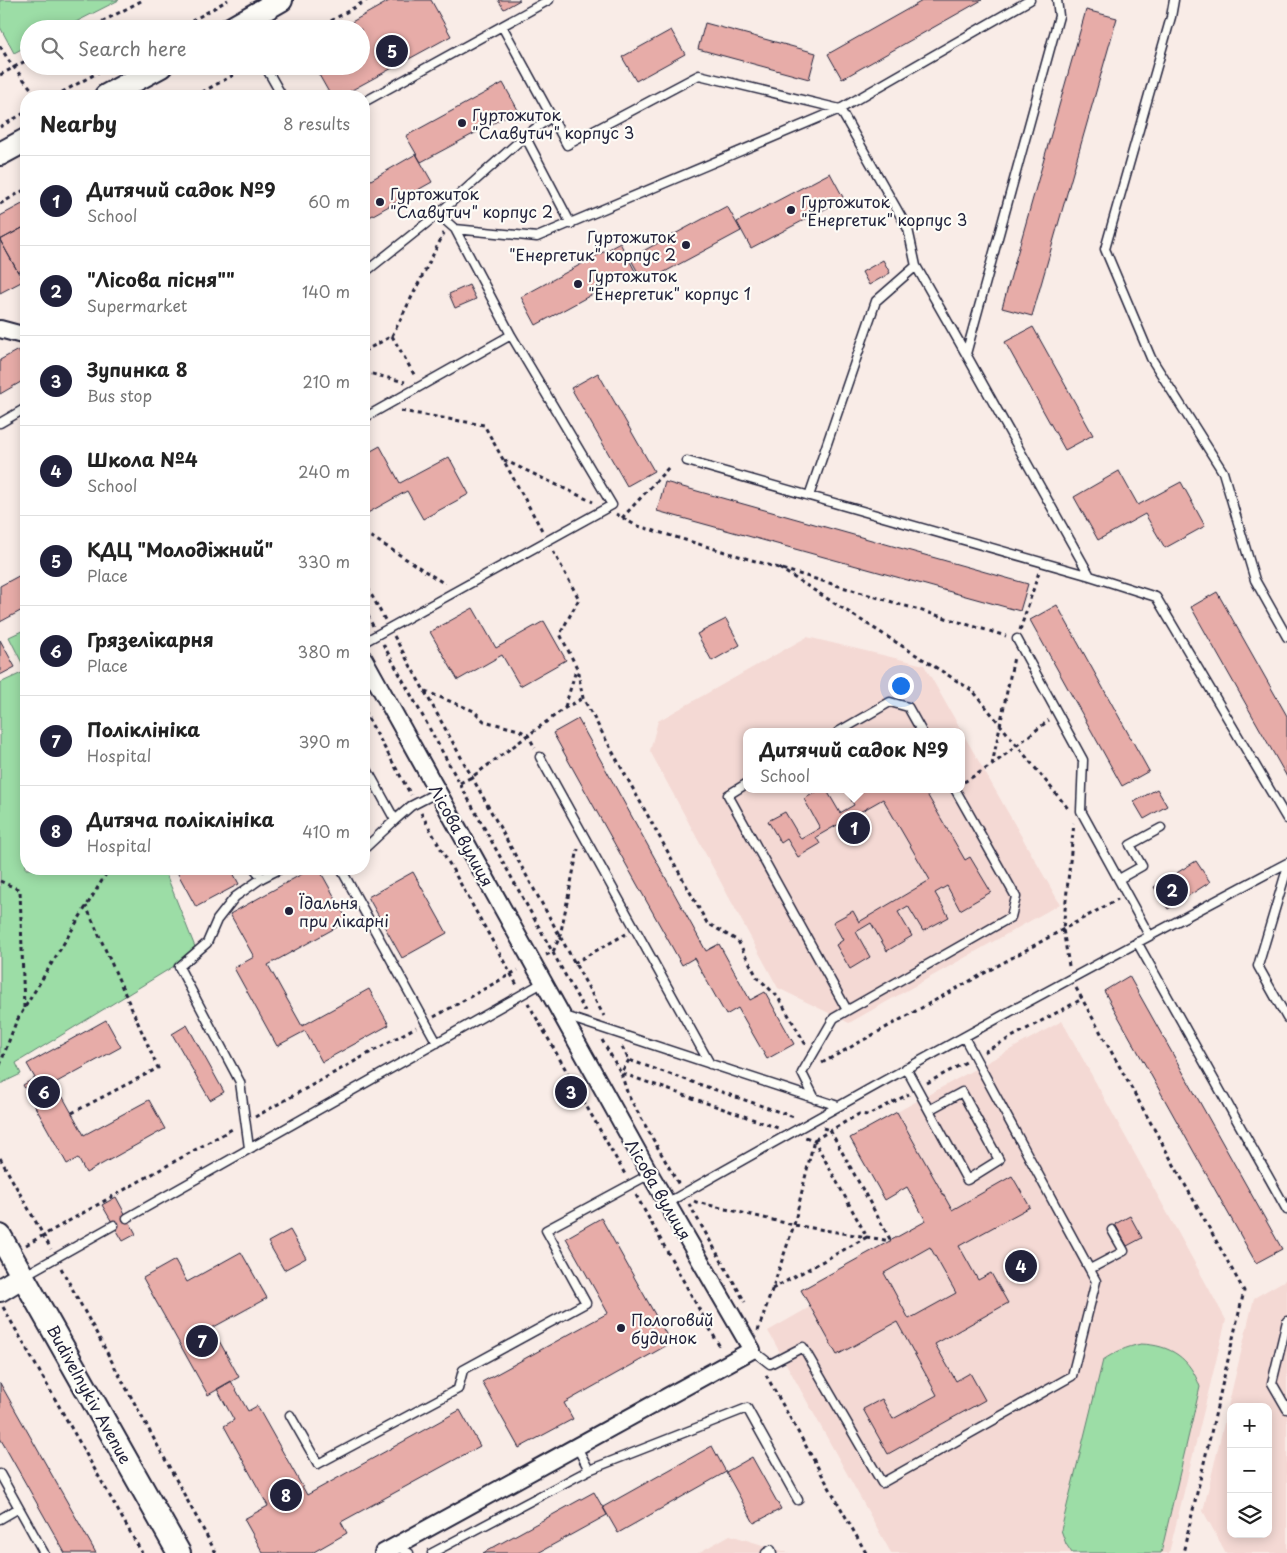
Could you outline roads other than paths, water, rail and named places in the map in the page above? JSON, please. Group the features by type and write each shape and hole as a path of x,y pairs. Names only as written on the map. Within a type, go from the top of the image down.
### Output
{"street":[{"path":"249,20 281,0"},
{"path":"117,90 144,75"},
{"path":"0,154 20,143"},
{"path":"0,329 20,334"},
{"name":"Лісова вулиця","path":"370,670 650,1174 752,1350"},
{"name":"Budivelnykiv Avenue","path":"5,1245 179,1553"},
{"path":"0,1290 23,1276"},
{"path":"396,1551 752,1350"}],"lane":[{"path":"370,99 548,0"},
{"path":"452,226 537,237 840,109 1030,0"},
{"path":"966,354 1059,16 1057,0"},
{"path":"1174,0 1171,17 1105,249 1151,358 1224,472 1255,580 1287,637"},
{"path":"502,26 567,146 699,75 840,109 908,229 916,266 1090,576"},
{"path":"270,75 279,90"},
{"path":"370,268 438,214 525,136 552,117"},
{"path":"525,136 570,224"},
{"path":"370,639 612,505 511,335 452,226 438,214"},
{"path":"809,496 876,301 916,266"},
{"path":"370,414 511,335"},
{"path":"0,423 20,411"},
{"path":"687,461 1043,562 1156,597 1287,820"},
{"path":"1017,639 1083,760 1081,811 1150,935"},
{"path":"845,728 890,702 908,707 920,728"},
{"path":"540,757 710,1064"},
{"path":"370,775 395,820"},
{"path":"743,786 728,795 847,1010"},
{"path":"370,843 395,820 416,804 438,792"},
{"path":"815,1099 802,1074 834,1018 1011,917 1016,897 957,793"},
{"path":"1119,879 1142,866 1130,845 1161,828"},
{"path":"667,1203 906,1068 1150,935 1287,863"},
{"path":"1287,869 1258,966 1287,1018"},
{"path":"250,1148 240,1082 179,967 208,943 217,920 235,897 268,875"},
{"path":"344,875 436,1043"},
{"path":"1137,942 1287,1210"},
{"path":"127,1218 544,982"},
{"path":"562,1015 838,1106"},
{"path":"752,1350 770,1364 803,1346 882,1483 1072,1376 1096,1281 964,1037"},
{"path":"906,1068 967,1180 1000,1160 962,1092 929,1110"},
{"path":"290,1415 318,1464 458,1389 463,1370 586,1303 546,1230 650,1174"},
{"path":"23,1276 114,1225"},
{"path":"1090,1269 1124,1251 1112,1230"},
{"path":"1287,1321 1272,1383 1287,1409"},
{"path":"432,1553 589,1470 747,1408 798,1500"},
{"path":"576,1448 589,1470"},
{"path":"0,1474 44,1553"},
{"path":"0,1519 19,1508"},
{"path":"766,1553 771,1550 772,1553"}],"place":[{"name":"КДЦ \"Молодіжний\"","path":"392,51"},
{"name":"Гуртожиток \"Славутич\" корпус 3","path":"462,123"},
{"name":"Гуртожиток \"Славутич\" корпус 2","path":"380,202"},
{"name":"Гуртожиток \"Енергетик\" корпус 3","path":"791,210"},
{"name":"Гуртожиток \"Енергетик\" корпус 2","path":"686,245"},
{"name":"Гуртожиток \"Енергетик\" корпус 1","path":"578,284"},
{"name":"Дитячий садок №9","path":"854,828"},
{"name":"\"Лісова пісня\"\"","path":"1172,890"},
{"name":"Їдальня при лікарні","path":"289,911"},
{"name":"Грязелікарня","path":"44,1092"},
{"name":"Зупинка 8","path":"571,1092"},
{"name":"Школа №4","path":"1021,1266"},
{"name":"Пологовий будинок","path":"621,1328"},
{"name":"Поліклініка","path":"202,1341"},
{"name":"Дитяча поліклініка","path":"286,1495"}]}
